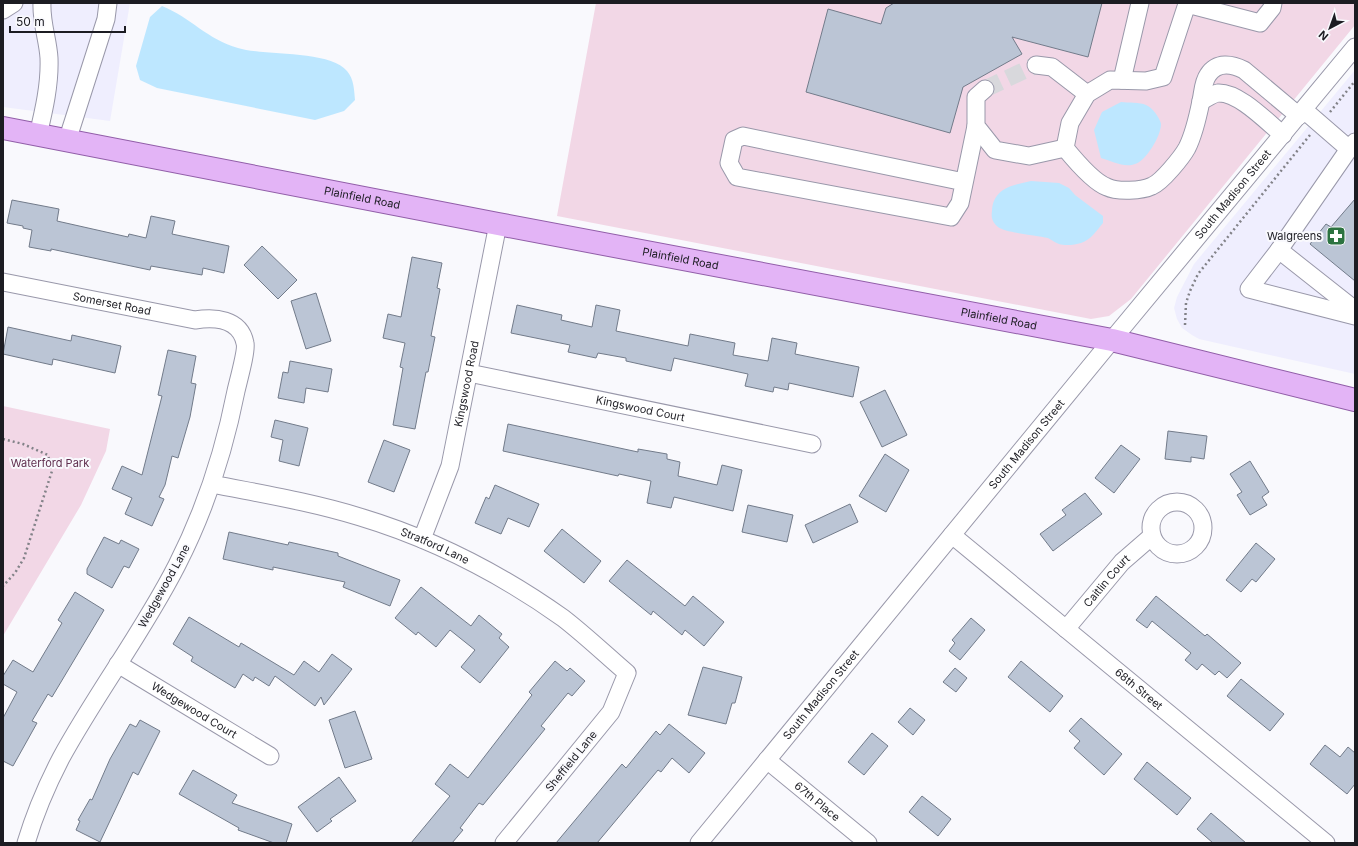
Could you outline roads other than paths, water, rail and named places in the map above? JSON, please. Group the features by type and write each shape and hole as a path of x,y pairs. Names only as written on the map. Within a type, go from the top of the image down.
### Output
{"main road":[{"name":"Plainfield Road","path":"3,128 498,224 1112,340 1355,400"}],"street":[{"path":"3,10 14,3"},
{"path":"38,135 47,95 49,58 42,13 42,3"},
{"path":"67,141 106,19 108,3"},
{"path":"1122,80 1140,3"},
{"path":"1273,3 1272,8 1260,23 1187,4 1163,76 1146,81 1110,80 1087,94 1070,123 1065,148 1079,166 1107,187 1132,190 1153,186 1172,167 1187,148 1201,102 1205,83 1209,74 1215,68 1224,65 1233,65 1244,70 1301,113 1352,146 1279,250 1249,289 1355,316"},
{"name":"South Madison Street","path":"699,843 1355,47"},
{"path":"1036,65 1052,67 1087,94"},
{"path":"964,182 744,136 734,140 729,163 737,176 952,217 960,203 976,126 976,96 985,89"},
{"path":"1201,102 1217,93 1231,95 1240,100 1283,135"},
{"path":"976,126 995,150 1029,156 1065,148"},
{"name":"Kingswood Road","path":"422,539 450,466 498,224"},
{"path":"1279,250 1355,310"},
{"name":"Somerset Road","path":"3,282 195,320 209,318 222,320"},
{"name":"Wedgewood Lane","path":"26,843 44,794 62,757 176,566 193,531 212,484 230,420 245,343 237,328 230,322 222,320"},
{"name":"Kingswood Court","path":"469,373 812,444"},
{"name":"Stratford Lane","path":"212,484 328,508 361,517 422,539 479,566 524,592 564,619 628,673"},
{"name":"68th Street","path":"952,535 1326,843"},
{"name":"Caitlin Court","path":"1066,629 1122,562 1152,536"},
{"name":"Wedgewood Court","path":"118,664 270,756"},
{"name":"Sheffield Lane","path":"504,843 611,712 628,673"},
{"name":"67th Place","path":"767,760 868,843"}],"water":[{"path":"162,6 181,16 217,40 238,48 312,57 339,64 347,71 351,78 355,100 344,111 315,120 157,88 140,80 136,66 150,17"},
{"path":"1121,102 1141,103 1148,106 1155,113 1161,124 1156,141 1148,153 1139,162 1131,165 1118,164 1101,158 1094,130 1102,112"},
{"path":"1031,181 1059,183 1069,188 1075,195 1103,216 1103,223 1085,242 1070,245 1061,245 1048,238 1014,232 998,227 992,219 993,203 996,197 1000,192 1011,186"}],"tunnel":[{"path":"985,89 1036,65"}],"place":[{"name":"Walgreens","path":"1336,236"}],"park label":[{"name":"Waterford Park","path":"50,463"}]}
